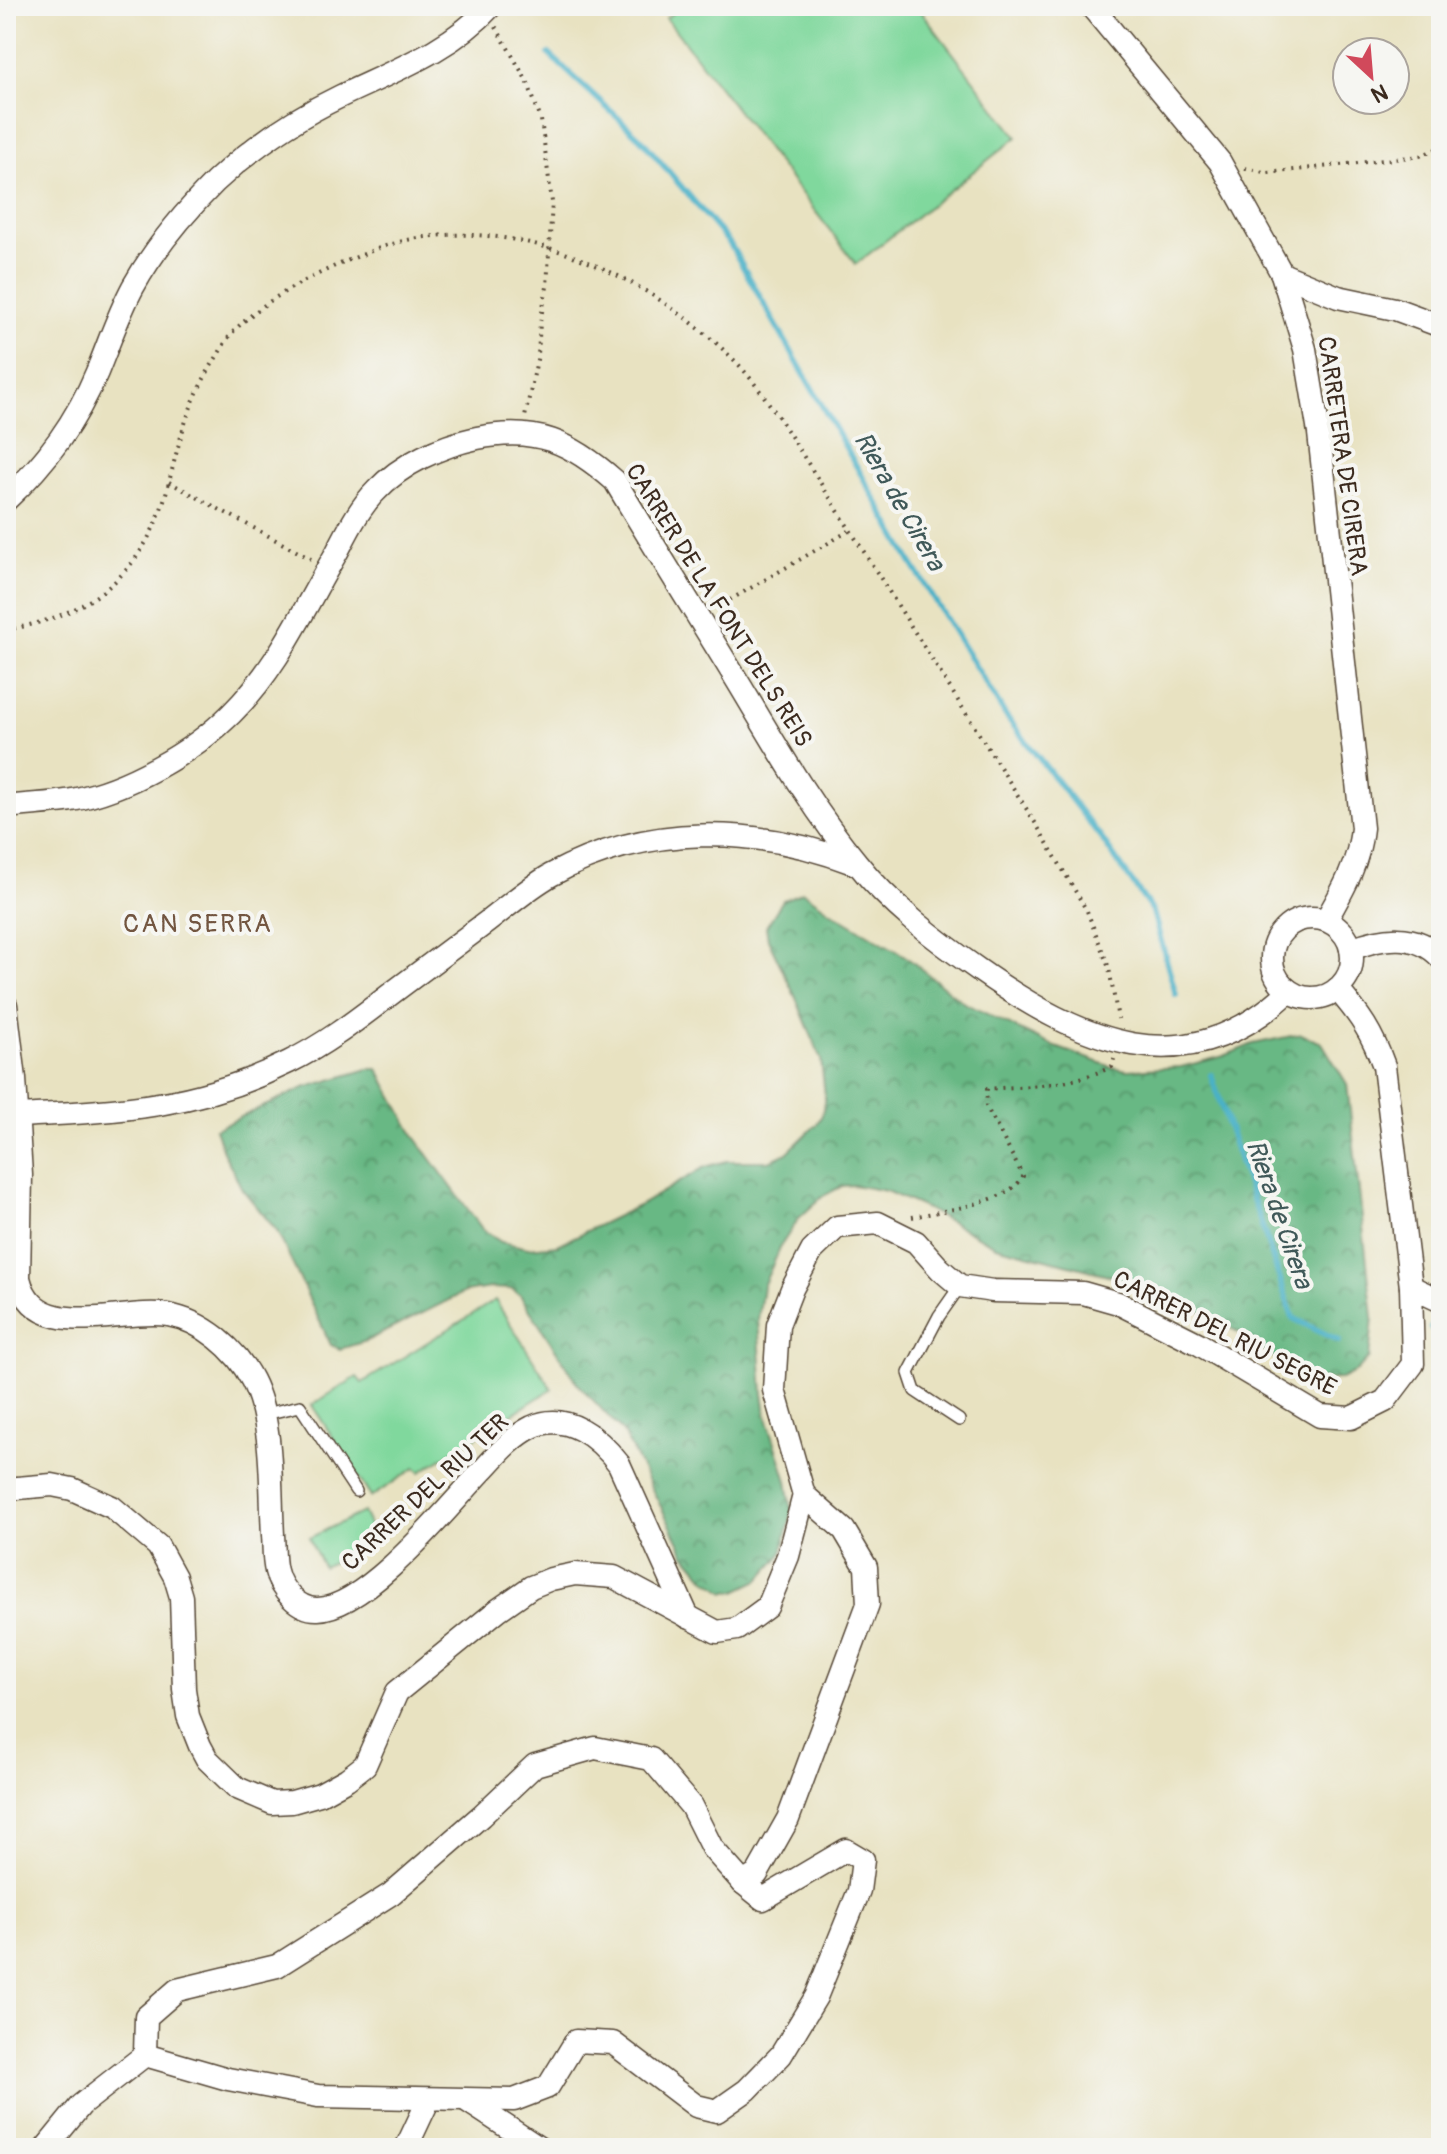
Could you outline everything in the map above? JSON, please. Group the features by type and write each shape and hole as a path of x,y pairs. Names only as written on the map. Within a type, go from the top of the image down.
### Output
{"street":[{"name":"CARRETERA DE CIRERA","path":"1091,6 1220,162 1282,274 1305,349 1319,433 1362,828 1360,852 1326,920"},
{"path":"6,500 31,475 68,428 98,371 108,341 134,286 167,237 215,183 240,160 304,115 431,53 489,9"},
{"path":"1282,274 1338,297 1395,309 1441,326"},
{"name":"CARRER DE LA FONT DELS REIS","path":"6,807 74,800 106,790 164,762 208,734 251,693 273,665 327,568 375,491 418,460 456,444 492,435 521,433 547,437 568,445 592,460 615,481 802,787 857,864 927,932 1001,986 1047,1015 1078,1029 1118,1043 1162,1047 1207,1040 1250,1023 1270,1010 1289,991"},
{"path":"18,1116 157,1106 192,1099 263,1075 333,1037 550,876 615,848 674,835 716,835 797,845 857,864"},
{"path":"1303,919 1326,920 1341,930 1351,949 1350,968 1337,989 1314,998 1289,991 1281,984 1272,966 1272,951 1277,937 1288,925 1303,919"},
{"path":"1351,949 1381,938 1399,938 1432,947 1441,958"},
{"name":"CARRER DEL RIU SEGRE","path":"960,1286 993,1291 1083,1293 1118,1303 1199,1344 1320,1416 1351,1418 1385,1401 1413,1364 1411,1287 1384,1066 1373,1037 1359,1014 1337,989"},
{"name":"CARRER DEL RIU TER","path":"6,1005 18,1116 21,1175 19,1278 23,1293 32,1305 44,1312 86,1319 169,1315 195,1324 234,1353 252,1379 265,1414 276,1571 292,1599 304,1607 328,1607 370,1585 408,1550 510,1442 533,1427 551,1422 570,1424 588,1432 605,1445 619,1464 688,1617"},
{"path":"6,1489 52,1485 72,1489 112,1507 158,1546 175,1577 181,1597 184,1689 188,1716 200,1746 207,1759 237,1788 272,1803 292,1802 320,1794 365,1765 397,1692 531,1587 575,1574 614,1577 717,1632 737,1629 767,1607 788,1556 804,1495 774,1390 778,1325 812,1251 837,1227 878,1223 916,1242 960,1286"},
{"path":"1411,1287 1441,1301"},
{"path":"743,1883 757,1874 788,1819 868,1604 866,1567 844,1530 804,1495"},
{"path":"595,1748 651,1759 691,1806 712,1848 743,1883 763,1899 846,1850 863,1860 859,1891 816,1997 781,2055 747,2090 717,2111 696,2106 613,2043 576,2041 548,2087 514,2100 318,2096 228,2079 145,2055 146,2017 177,1990 277,1966 391,1894 535,1765 595,1748"},
{"path":"46,2148 81,2105 145,2055"},
{"path":"406,2148 429,2099"},
{"path":"465,2099 539,2148"}],"lane":[{"path":"959,1420 915,1391 909,1373 939,1316 960,1286"},
{"path":"265,1414 300,1406 356,1491"}],"path":[{"path":"489,9 528,83 541,120 552,202 538,355 521,433"},
{"path":"1220,162 1268,173 1420,156 1441,147"},
{"path":"169,482 327,568"},
{"path":"699,618 849,531"}],"green space":[{"path":"682,6 917,6 1017,137 856,264 666,18"},
{"path":"803,892 905,956 964,1003 1053,1046 1112,1067 1127,1070 1181,1067 1224,1056 1253,1044 1301,1034 1322,1043 1347,1084 1373,1317 1369,1358 1357,1371 1341,1379 1311,1380 1291,1371 1242,1334 1175,1297 1139,1283 996,1246 886,1191 842,1186 823,1196 799,1218 782,1244 763,1286 758,1319 763,1394 766,1414 787,1481 792,1512 782,1554 759,1580 736,1591 725,1592 706,1579 685,1554 623,1432 578,1384 520,1295 512,1289 465,1292 366,1341 340,1349 331,1345 277,1231 242,1189 215,1129 304,1088 368,1069 378,1069 415,1137 483,1230 501,1242 528,1248 558,1245 640,1205 705,1167 727,1161 769,1161 787,1153 817,1124 825,1096 821,1059 768,939 766,927 783,900"},
{"path":"495,1300 552,1389 420,1472 415,1468 371,1497 312,1405 357,1377 362,1383"},
{"path":"363,1512 377,1541 323,1567 309,1538"}],"waterway":[{"name":"Riera de Cirera","path":"549,54 641,139 730,244 911,562 1006,716 1099,835 1153,912 1176,995"},
{"name":"Riera de Cirera","path":"1211,1075 1293,1318 1339,1341"},
{"name":"Riera de Cirera","path":"1431,1328 1441,1333"}],"district":[{"name":"CAN SERRA","path":"198,923"}]}
